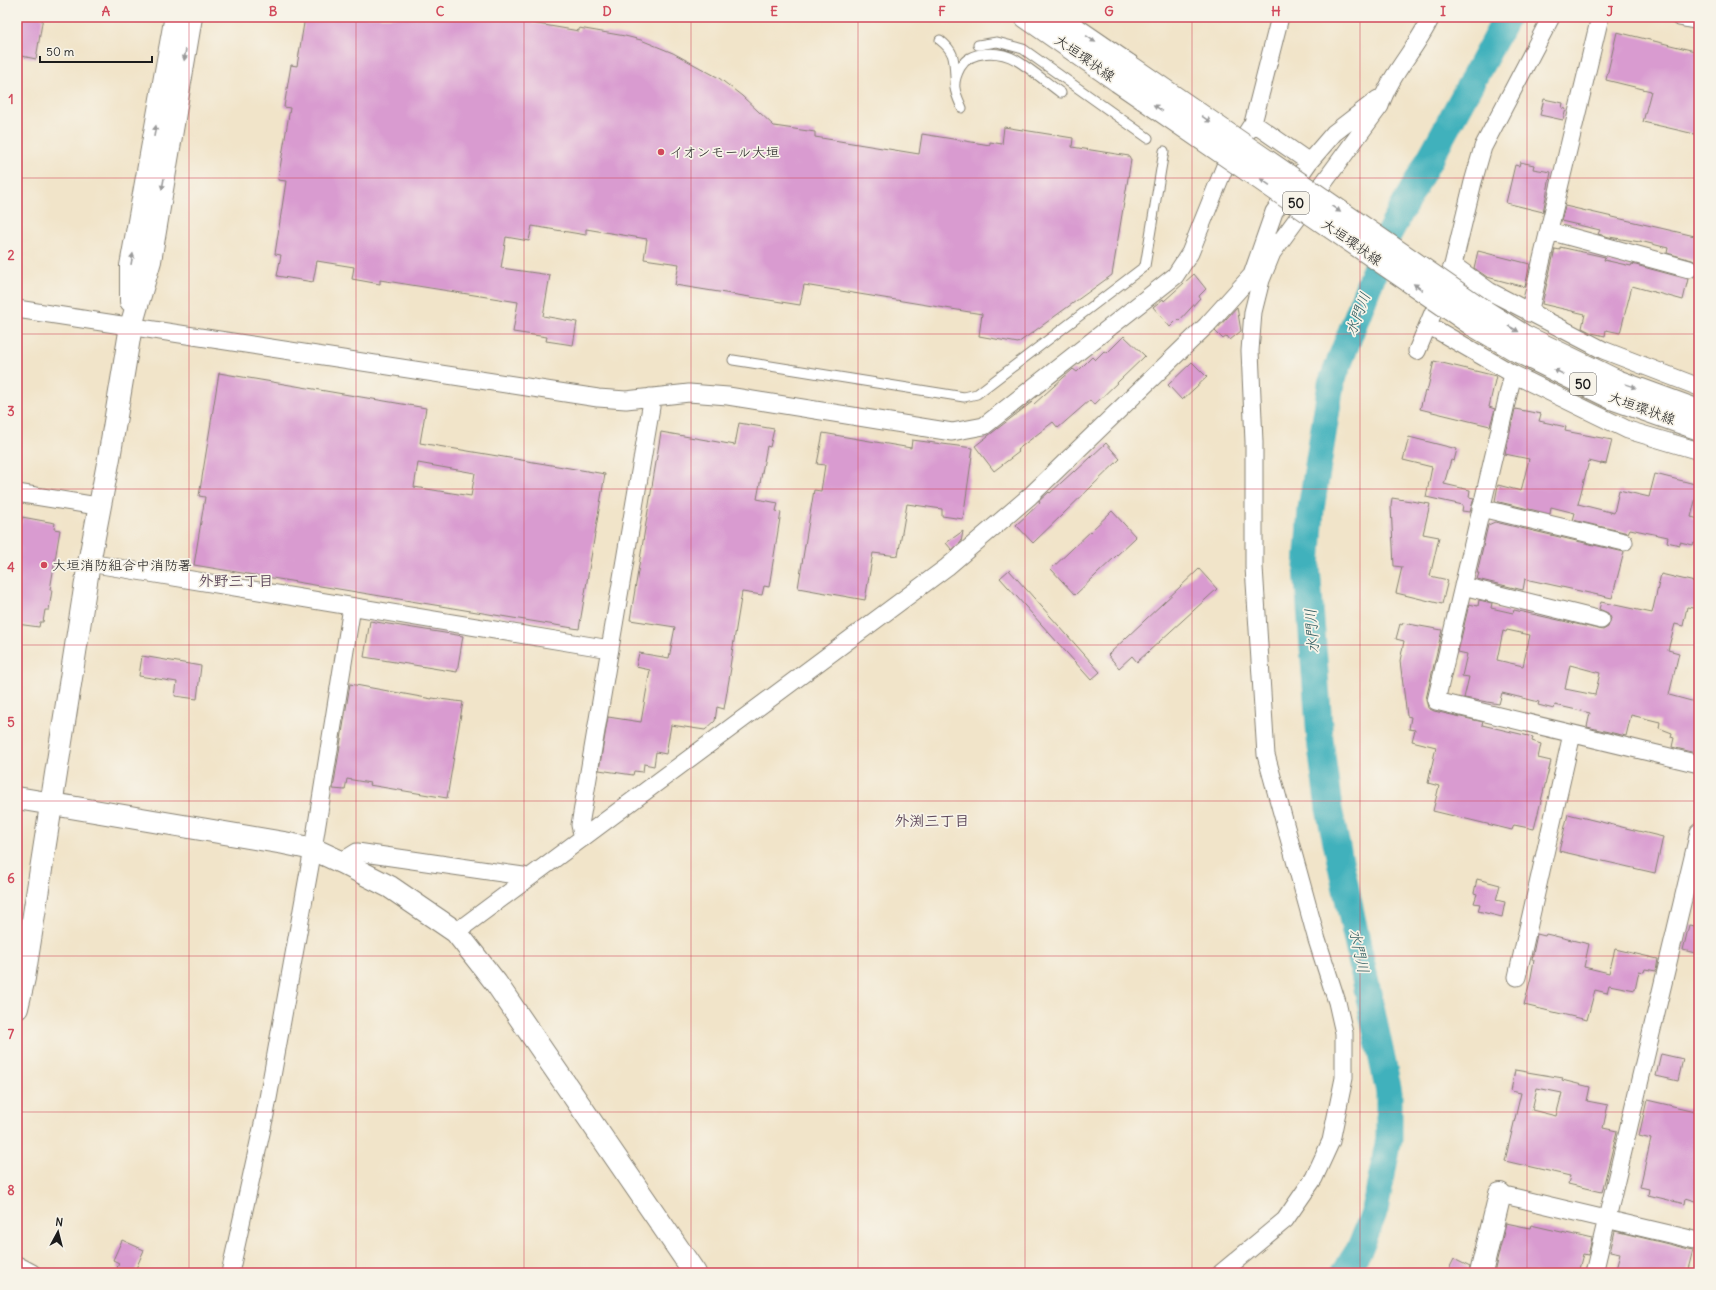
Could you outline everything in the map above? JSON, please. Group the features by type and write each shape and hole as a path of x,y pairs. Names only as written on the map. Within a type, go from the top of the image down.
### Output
{"street":[{"path":"131,326 131,266 176,17"},
{"path":"17,1008 24,978 89,563 100,508 131,326 150,261 191,17"},
{"name":"大垣環状線","path":"1026,17 1123,73 1477,317 1519,352 1614,399 1699,429"},
{"name":"大垣環状線","path":"1058,17 1123,73"},
{"path":"17,309 598,398 626,400 689,393 728,396 952,432 984,426 1175,276 1190,254 1225,166 1253,123 1280,17"},
{"path":"456,932 947,567 1030,496 1256,277 1380,106 1384,94 1424,32 1431,17"},
{"path":"1417,351 1453,265 1483,147 1550,17"},
{"path":"1529,313 1600,17"},
{"path":"1679,17 1699,22"},
{"path":"1221,1273 1286,1220 1314,1178 1330,1141 1344,1078 1344,1033 1337,1002 1317,940 1266,755 1254,567 1254,442 1250,351 1256,277 1274,212 1309,162 1334,133 1384,94"},
{"path":"1253,123 1309,162"},
{"path":"1549,231 1689,268"},
{"path":"1453,265 1489,291 1603,350 1699,387"},
{"name":"大垣環状線","path":"1477,317 1524,336 1618,381 1699,410"},
{"path":"1428,325 1513,374 1628,430 1699,451"},
{"path":"1513,374 1436,701 1699,764"},
{"path":"583,838 580,825 651,407 650,397"},
{"path":"17,493 91,505 100,508"},
{"path":"1481,508 1624,542"},
{"path":"89,563 610,649"},
{"path":"1463,586 1601,620"},
{"path":"230,1273 265,1115 312,849 352,607"},
{"path":"1518,976 1572,734"},
{"path":"17,798 312,849 390,887 456,932 496,983 695,1273"},
{"path":"1594,1273 1699,832"},
{"path":"341,862 357,852 523,876 527,880"},
{"path":"1481,1273 1500,1194 1699,1241"},
{"path":"17,1265 32,1273"}],"lane":[{"path":"940,40 949,47 954,57 955,92 962,108"},
{"path":"978,45 997,42 1023,49 1148,138"},
{"path":"955,78 963,63 977,55 994,53 1015,60 1061,93"},
{"path":"733,360 964,397 977,394 1145,266 1164,150"}],"building":[{"path":"17,17 43,17 36,59 17,55"},
{"path":"305,17 533,17 532,23 579,31 579,28 625,36 641,40 673,53 719,78 742,96 774,126 815,132 815,137 919,154 922,134 990,145 990,142 1002,144 1004,127 1073,138 1072,147 1129,156 1131,160 1112,275 1018,343 979,336 982,314 804,285 800,305 675,285 679,264 644,259 647,239 586,229 586,235 532,226 529,241 506,237 501,268 550,275 543,316 577,322 573,345 546,341 547,337 513,332 518,302 380,280 380,284 352,279 354,267 317,261 313,282 277,276 281,255 275,254 286,181 278,180 290,108 284,107 291,65 297,66"},
{"path":"1617,32 1699,52 1699,135 1643,122 1651,91 1606,80"},
{"path":"1544,99 1563,103 1562,108 1566,109 1563,120 1540,115"},
{"path":"1520,162 1534,165 1533,169 1551,172 1543,212 1506,203 1515,165 1519,166"},
{"path":"1565,206 1699,237 1699,267 1696,262 1692,260 1667,253 1668,248 1640,241 1609,237 1598,234 1600,230 1561,221"},
{"path":"1560,247 1605,257 1604,260 1631,266 1632,264 1688,279 1683,300 1632,286 1620,333 1606,330 1605,336 1592,333 1582,328 1585,314 1542,304 1555,249 1560,250"},
{"path":"1478,251 1530,264 1525,287 1487,277 1474,268"},
{"path":"1194,274 1206,289 1199,296 1200,298 1179,321 1178,319 1170,327 1153,307 1163,299 1164,301"},
{"path":"1237,307 1241,331 1230,340 1227,336 1223,339 1215,331"},
{"path":"1124,336 1145,356 1094,405 1090,400 1058,428 1053,422 1017,450 1019,452 994,471 975,446 1032,402 1034,404 1073,369 1077,372 1092,357 1095,360 1104,351 1107,353"},
{"path":"1434,361 1496,376 1489,407 1495,409 1490,426 1420,409 1425,391 1427,392"},
{"path":"1192,362 1207,377 1182,400 1168,385"},
{"path":"219,373 426,408 420,443 605,474 579,629 194,565 205,497 199,496","holes":["418,463 475,473 471,496 414,487"]},
{"path":"1515,409 1541,414 1539,421 1566,427 1565,431 1612,440 1606,464 1589,461 1578,504 1614,513 1619,490 1649,497 1655,474 1699,485 1691,517 1699,519 1699,544 1694,543 1693,545 1680,542 1680,545 1667,542 1668,537 1630,529 1628,533 1573,520 1575,513 1551,507 1550,514 1495,501 1498,485 1521,491 1529,459 1505,454"},
{"path":"739,423 774,429 770,447 767,446 757,499 778,503 776,511 781,512 769,587 764,586 762,595 742,592 724,709 717,707 715,721 705,730 671,725 666,754 656,752 654,766 644,764 643,772 634,771 633,775 599,770 608,717 641,722 650,670 636,667 639,653 669,658 675,627 630,620 661,432 735,445"},
{"path":"823,433 911,448 912,440 973,448 963,519 942,516 942,509 907,504 898,556 873,553 865,600 798,588 814,490 821,491 825,465 817,464"},
{"path":"1409,437 1457,449 1454,461 1451,460 1444,484 1470,490 1469,497 1474,498 1470,512 1462,511 1463,505 1426,497 1432,467 1403,460"},
{"path":"1106,443 1120,459 1033,543 1016,525 1040,503 1039,501 1074,471 1075,472"},
{"path":"1392,498 1430,504 1423,534 1439,537 1430,576 1448,580 1442,604 1396,593 1402,567 1394,566 1391,506"},
{"path":"1112,511 1136,537 1075,595 1051,569"},
{"path":"22,517 55,523 54,529 60,530 50,590 52,590 49,610 45,610 43,622 40,622 39,627 17,624 17,523 21,524"},
{"path":"1495,522 1624,552 1612,598 1525,579 1523,590 1477,579 1488,525"},
{"path":"963,531 961,542 952,550 946,543"},
{"path":"1199,569 1217,589 1137,662 1132,656 1119,668 1108,655"},
{"path":"1009,570 1100,672 1091,680 1000,578"},
{"path":"1661,574 1699,583 1699,609 1687,607 1683,626 1675,624 1668,650 1679,653 1669,695 1699,703 1699,739 1696,753 1672,747 1674,738 1671,737 1672,733 1659,728 1660,722 1631,715 1626,736 1587,727 1590,713 1555,705 1554,709 1538,705 1539,702 1502,693 1499,704 1464,698 1469,677 1462,676 1467,654 1458,652 1469,604 1478,606 1479,600 1492,603 1491,608 1513,613 1514,610 1603,630 1608,627 1611,618 1608,613 1599,609 1601,602 1652,613","holes":["1507,630 1530,635 1523,666 1497,660 1503,631 1506,632","1570,665 1600,673 1595,695 1565,689"]},
{"path":"370,621 463,636 457,672 364,657"},
{"path":"1403,623 1442,630 1426,699 1428,708 1434,711 1483,722 1482,725 1533,737 1532,741 1541,744 1538,758 1551,761 1534,829 1514,825 1512,830 1433,811 1439,786 1428,783 1436,747 1412,741 1415,730 1409,729 1411,717 1407,716 1400,661 1404,641 1396,639 1400,624 1402,625"},
{"path":"142,656 201,666 197,699 175,696 177,682 139,676"},
{"path":"350,684 432,699 463,702 447,798 369,785 370,783 347,779 345,790 333,789"},
{"path":"1568,814 1663,837 1655,873 1559,851"},
{"path":"1477,879 1500,885 1496,900 1505,902 1502,917 1478,911 1480,904 1474,903 1477,894 1474,893"},
{"path":"1689,925 1699,927 1699,954 1683,950"},
{"path":"1537,934 1545,936 1546,934 1589,944 1584,967 1609,973 1615,949 1658,959 1656,971 1645,969 1644,972 1639,971 1635,990 1609,985 1607,993 1595,990 1587,1020 1524,1005 1531,977 1534,960 1532,959"},
{"path":"1661,1054 1683,1059 1678,1081 1656,1076"},
{"path":"1515,1070 1563,1078 1562,1080 1590,1087 1587,1101 1608,1105 1603,1128 1617,1131 1602,1192 1568,1184 1570,1176 1505,1161 1521,1093 1511,1091","holes":["1537,1088 1562,1093 1556,1116 1532,1110"]},
{"path":"1647,1100 1699,1112 1699,1202 1686,1198 1685,1204 1648,1195 1649,1189 1640,1187 1651,1139 1639,1136"},
{"path":"1506,1223 1530,1228 1531,1225 1592,1239 1588,1255 1583,1254 1578,1273 1494,1273"},
{"path":"1615,1231 1693,1250 1687,1273 1615,1273 1620,1254 1610,1252"},
{"path":"122,1240 144,1250 134,1273 129,1273 117,1268 119,1263 113,1260"},
{"path":"1454,1259 1470,1267 1469,1273 1447,1273"}],"waterway":[{"name":"水門川","path":"1344,1273 1359,1250 1375,1210 1389,1139 1389,1092 1329,809 1320,739 1307,567 1311,509 1331,384 1388,235 1507,17"}],"place":[{"name":"イオンモール大垣","path":"661,152"},
{"name":"大垣消防組合中消防署","path":"44,565"}],"district":[{"name":"外野三丁目","path":"236,581"},
{"name":"外渕三丁目","path":"932,821"}]}
